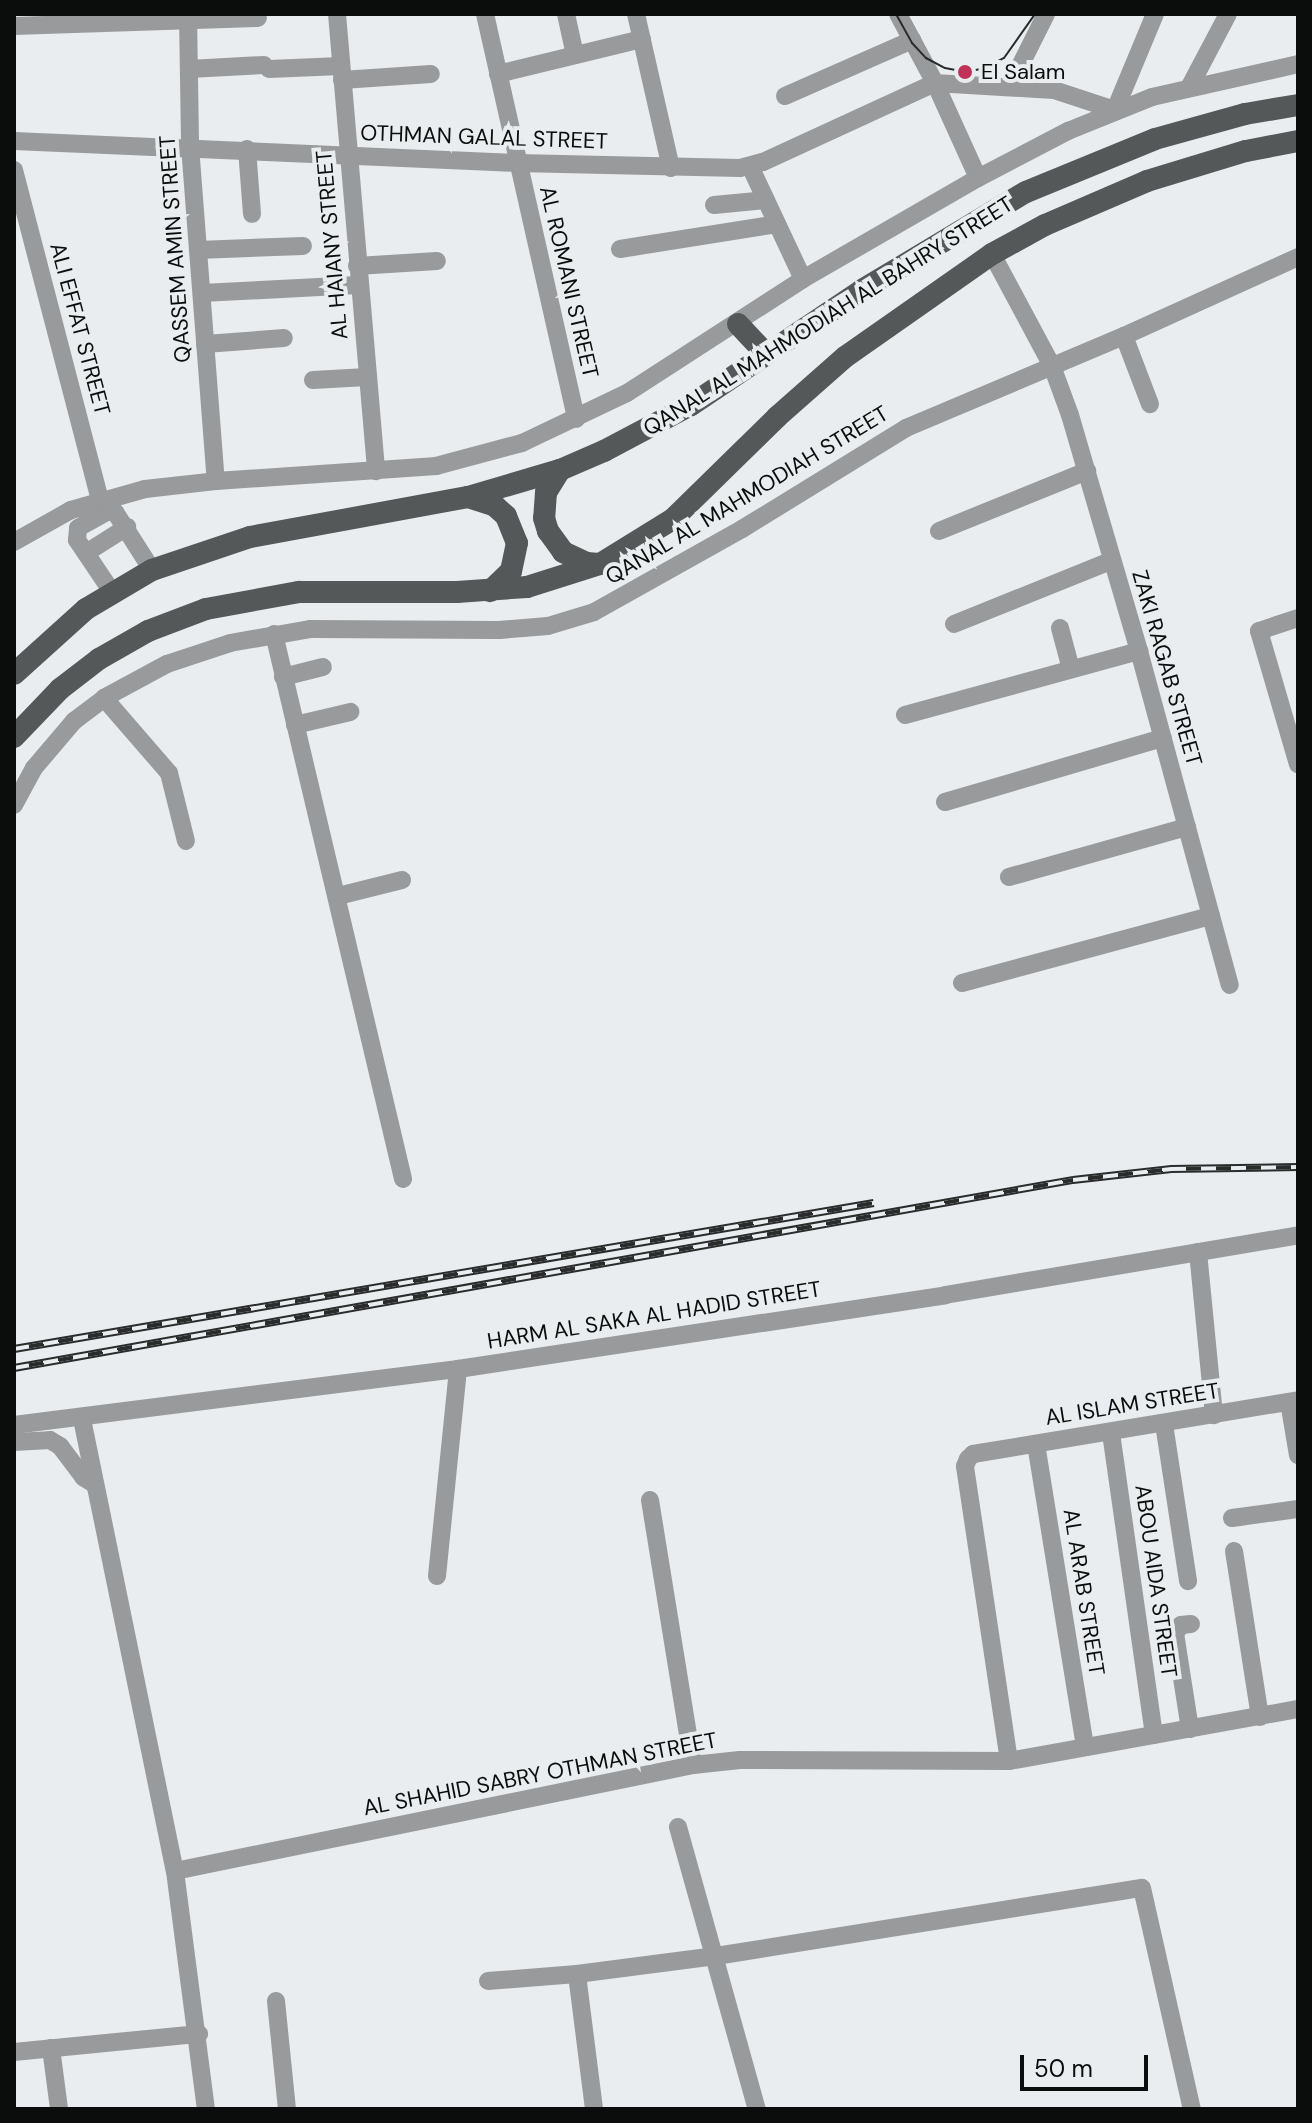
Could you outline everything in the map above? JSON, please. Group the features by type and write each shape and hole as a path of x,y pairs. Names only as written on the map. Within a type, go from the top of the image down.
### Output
{"main road":[{"name":"QANAL AL MAHMODIAH AL BAHRY STREET","path":"14,674 61,629 112,592 152,570 250,537 468,497 560,470 648,430 925,250 1054,179 1155,139 1296,104"},
{"name":"QANAL AL MAHMODIAH AL BAHRY STREET","path":"14,737 60,689 99,659 148,631 206,609 299,592 490,591 527,587 600,564 673,519 777,417 845,357 992,254 1045,225 1147,181 1233,154 1298,141"},
{"path":"738,324 767,355"},
{"path":"560,470 546,492 544,518 548,531 563,552 587,563 600,564"},
{"path":"468,497 495,506 506,516 517,543 511,571 490,591"}],"street":[{"name":"AL HAIANY STREET","path":"337,14 376,471"},
{"name":"AL ROMANI STREET","path":"485,14 576,419"},
{"path":"566,14 575,55"},
{"path":"636,14 671,168"},
{"path":"898,14 935,83 978,178"},
{"path":"1010,86 1046,14"},
{"path":"1115,110 1155,14"},
{"path":"1190,86 1228,14"},
{"path":"14,26 188,17 258,18"},
{"name":"QASSEM AMIN STREET","path":"188,17 190,146 216,481"},
{"path":"498,74 642,39"},
{"path":"785,96 912,40"},
{"path":"14,542 42,524 108,503 216,481 376,471 465,460 522,443 640,386 803,279 978,178 1115,110 1190,86 1298,64"},
{"path":"189,69 266,67 342,73 431,74"},
{"path":"935,83 1010,86 1072,94 1115,110"},
{"name":"OTHMAN GALAL STREET","path":"14,141 190,146 517,163 671,168 750,166 935,83"},
{"path":"247,149 252,214"},
{"path":"750,166 803,279"},
{"name":"ALI EFFAT STREET","path":"14,170 108,503"},
{"path":"714,205 766,200"},
{"path":"620,249 777,224"},
{"path":"198,250 303,246"},
{"name":"ZAKI RAGAB STREET","path":"992,254 1052,366 1087,471 1230,985"},
{"name":"QANAL AL MAHMODIAH STREET","path":"14,805 34,768 53,744 104,698 135,679 188,656 274,634 346,627 499,630 571,620 659,578 906,428 1124,336 1298,257"},
{"path":"202,293 358,276 437,261"},
{"path":"1124,336 1150,404"},
{"path":"205,344 284,338"},
{"path":"313,380 367,377"},
{"path":"939,531 1087,471"},
{"path":"108,503 127,527 152,570"},
{"path":"108,503 107,512 76,530 75,536 112,592"},
{"path":"86,553 127,527"},
{"path":"954,624 1111,561"},
{"path":"1298,618 1259,631 1298,764"},
{"path":"1060,628 1071,669"},
{"path":"274,634 403,1179"},
{"path":"905,715 1139,651"},
{"path":"283,677 323,667"},
{"path":"104,698 169,773 186,841"},
{"path":"295,725 350,712"},
{"path":"945,802 1163,738"},
{"path":"1009,877 1187,827"},
{"path":"338,896 402,880"},
{"path":"962,983 1211,916"},
{"name":"HARM AL SAKA AL HADID STREET","path":"14,1425 82,1419 458,1369 1298,1235"},
{"path":"1198,1252 1214,1415"},
{"path":"437,1576 458,1369"},
{"path":"1294,1401 1298,1455"},
{"name":"AL ISLAM STREET","path":"1009,1761 965,1466 973,1454 1294,1401"},
{"path":"82,1419 175,1871 199,2034 206,2109"},
{"path":"1164,1424 1188,1581"},
{"name":"ABOU AIDA STREET","path":"1111,1433 1154,1735"},
{"path":"14,1442 50,1440 60,1446 79,1473 94,1484"},
{"name":"AL ARAB STREET","path":"1036,1444 1085,1747"},
{"path":"650,1500 693,1765"},
{"path":"1232,1518 1298,1509"},
{"path":"1234,1551 1260,1717"},
{"path":"1190,1729 1175,1633 1181,1625 1191,1624"},
{"name":"AL SHAHID SABRY OTHMAN STREET","path":"175,1871 693,1765 740,1760 1009,1761 1298,1709"},
{"path":"678,1827 757,2109"},
{"path":"488,1981 577,1974 716,1956 1142,1888 1192,2109"},
{"path":"577,1974 594,2109"},
{"path":"276,2001 287,2109"},
{"path":"14,2052 199,2034"},
{"path":"51,2048 59,2109"}],"tram line":[{"path":"896,14 912,43 926,58 945,68 965,72 985,68 1004,58 1035,14"}],"railway":[{"path":"14,1368 1073,1180 1171,1169 1298,1167"},
{"path":"14,1349 874,1203"}],"place":[{"name":"El Salam","path":"965,72"}]}
